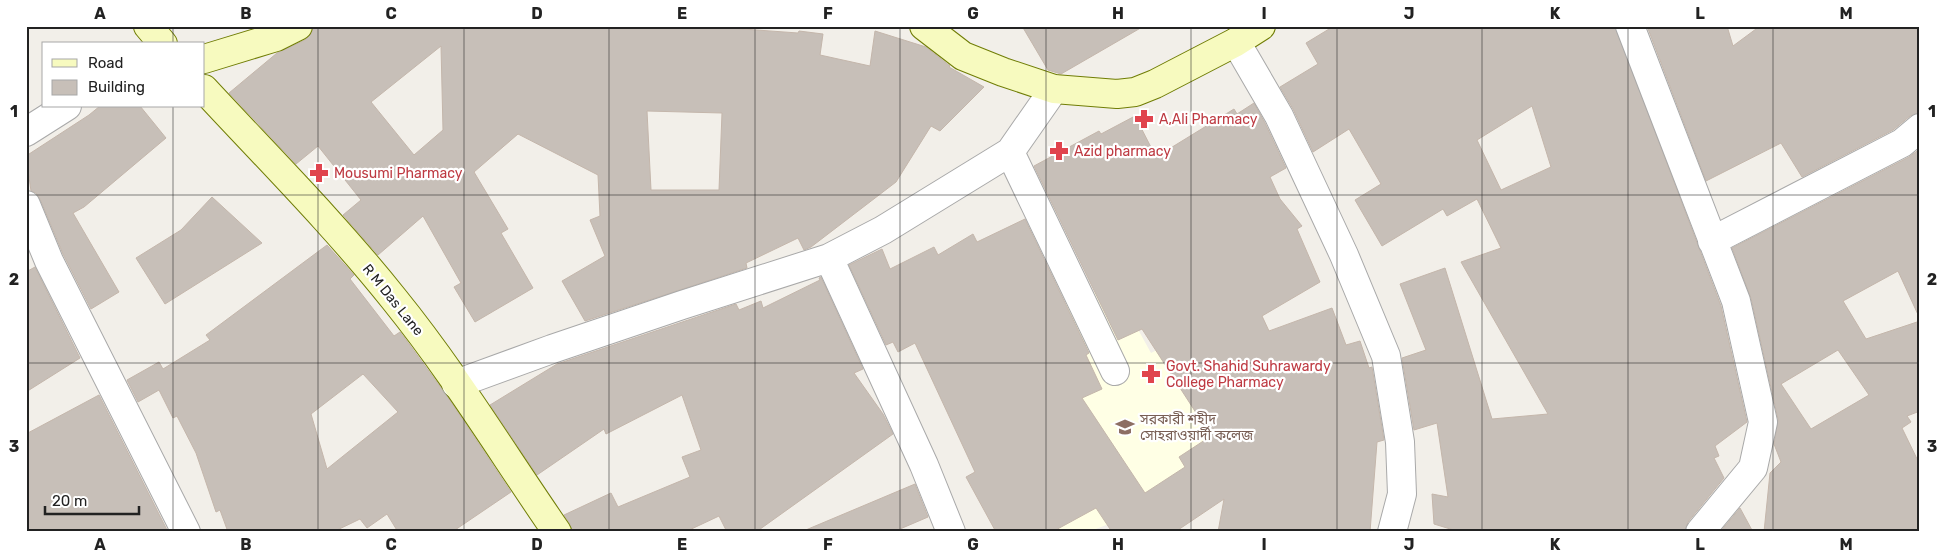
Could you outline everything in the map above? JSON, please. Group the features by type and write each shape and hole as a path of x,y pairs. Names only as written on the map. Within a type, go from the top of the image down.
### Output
{"street":[{"path":"205,59 276,37 298,26"},
{"path":"924,26 964,56 1003,72 1054,89 1117,94 1135,92 1155,84 1236,42 1261,26"},
{"path":"1630,26 1736,301 1763,422 1753,468 1700,532"},
{"path":"1236,42 1279,116 1344,255 1386,356 1400,442 1402,494 1392,532"},
{"name":"R M Das Lane","path":"205,89 316,209 394,298 429,344 557,532"},
{"path":"456,384 672,308 829,258 883,230 1010,152 1054,89"},
{"path":"26,132 64,108"},
{"path":"1712,241 1902,143 1920,128"},
{"path":"1010,152 1115,371"},
{"path":"26,205 49,261 186,532"},
{"path":"829,258 924,465 951,532"}],"shaded area":[{"name":"সরকারী শহীদ সোহরাওয়ার্দী কলেজ","path":"1113,284 1151,353 1215,321 1299,451 1088,532 1011,532 961,349"}],"building":[{"path":"314,26 702,26 798,33 799,31 823,34 820,55 870,66 875,31 926,47 949,67 984,87 940,131 931,126 896,182 811,247 804,250 798,238 746,263 747,268 585,321 562,281 605,256 590,220 600,216 598,175 518,134 474,172 508,229 501,233 533,288 475,322 454,287 461,283 423,216 378,255 343,215 361,200 318,146 296,164 229,93 277,53 305,40 311,34","holes":["441,46 443,130 414,155 371,102","647,111 722,113 719,190 651,190"]},
{"path":"1022,26 1144,26 1061,74 1048,70"},
{"path":"1334,26 1615,26 1721,306 1747,422 1715,446 1719,456 1714,458 1724,478 1688,522 1685,532 1460,532 1434,524 1432,494 1448,497 1437,423 1414,430 1402,358 1426,350 1400,284 1445,268 1492,419 1548,414 1461,262 1501,248 1477,199 1447,216 1443,209 1382,246 1355,200 1381,184 1349,129 1313,152 1293,109 1280,87 1318,64 1306,43","holes":["1532,106 1551,167 1501,190 1477,140"]},
{"path":"1647,26 1727,26 1733,46 1760,26 1920,26 1920,113 1910,116 1893,130 1802,177 1781,143 1706,181"},
{"path":"1254,103 1286,168 1270,177 1280,199 1302,226 1297,229 1320,282 1262,316 1269,331 1332,308 1346,345 1360,341 1369,368 1372,367 1384,440 1377,442 1370,532 1218,532 1224,499 1175,532 1112,532 1096,508 1052,532 996,532 966,477 975,472 915,343 898,352 893,342 886,345 849,265 882,249 890,269 934,247 938,255 973,234 977,242 1025,219 1089,353 1086,355 1102,389 1082,398 1145,493 1185,467 1179,457 1211,436 1142,329 1118,340 1034,166 1099,131 1101,134 1135,116 1156,157 1234,109 1237,114"},
{"path":"98,108 142,108 166,138 84,207 73,213 119,292 91,309 63,254 40,199 36,193 31,191 26,156"},
{"path":"1920,149 1920,319 1898,271 1843,301 1866,339 1920,321 1920,411 1907,416 1911,422 1902,428 1920,465 1920,532 1764,532 1770,473 1781,462 1774,444 1778,419 1751,298 1732,248 1909,157","holes":["1838,350 1869,395 1811,429 1781,384"]},
{"path":"212,197 262,243 165,304 136,258 181,230"},
{"path":"327,245 354,275 350,279 394,336 400,332 404,337 447,396 511,492 452,532 398,532 387,514 367,528 360,519 333,532 228,532 220,510 216,512 196,453 177,416 173,418 159,390 138,402 127,380 159,362 163,369 210,340 206,335","holes":["363,374 398,412 327,469 311,414"]},
{"path":"35,267 80,358 26,392 26,272"},
{"path":"821,277 863,369 854,373 883,414 893,434 756,532 727,532 719,516 685,532 572,532 570,524 564,515 611,493 618,507 690,477 682,457 701,450 682,395 606,434 604,429 537,475 490,405 557,364 736,304 739,310 761,301 763,308 820,280 819,278"},
{"path":"99,395 168,532 26,532 26,434"},
{"path":"915,484 928,517 893,532 801,532"},
{"path":"1740,508 1753,532 1720,532"}],"place":[{"name":"A,Ali Pharmacy","path":"1144,119"},
{"name":"Azid pharmacy","path":"1059,151"},
{"name":"Mousumi Pharmacy","path":"319,173"},
{"name":"Govt. Shahid Suhrawardy College Pharmacy","path":"1151,374"},
{"name":"সরকারী শহীদ সোহরাওয়ার্দী কলেজ","path":"1125,427"}]}
